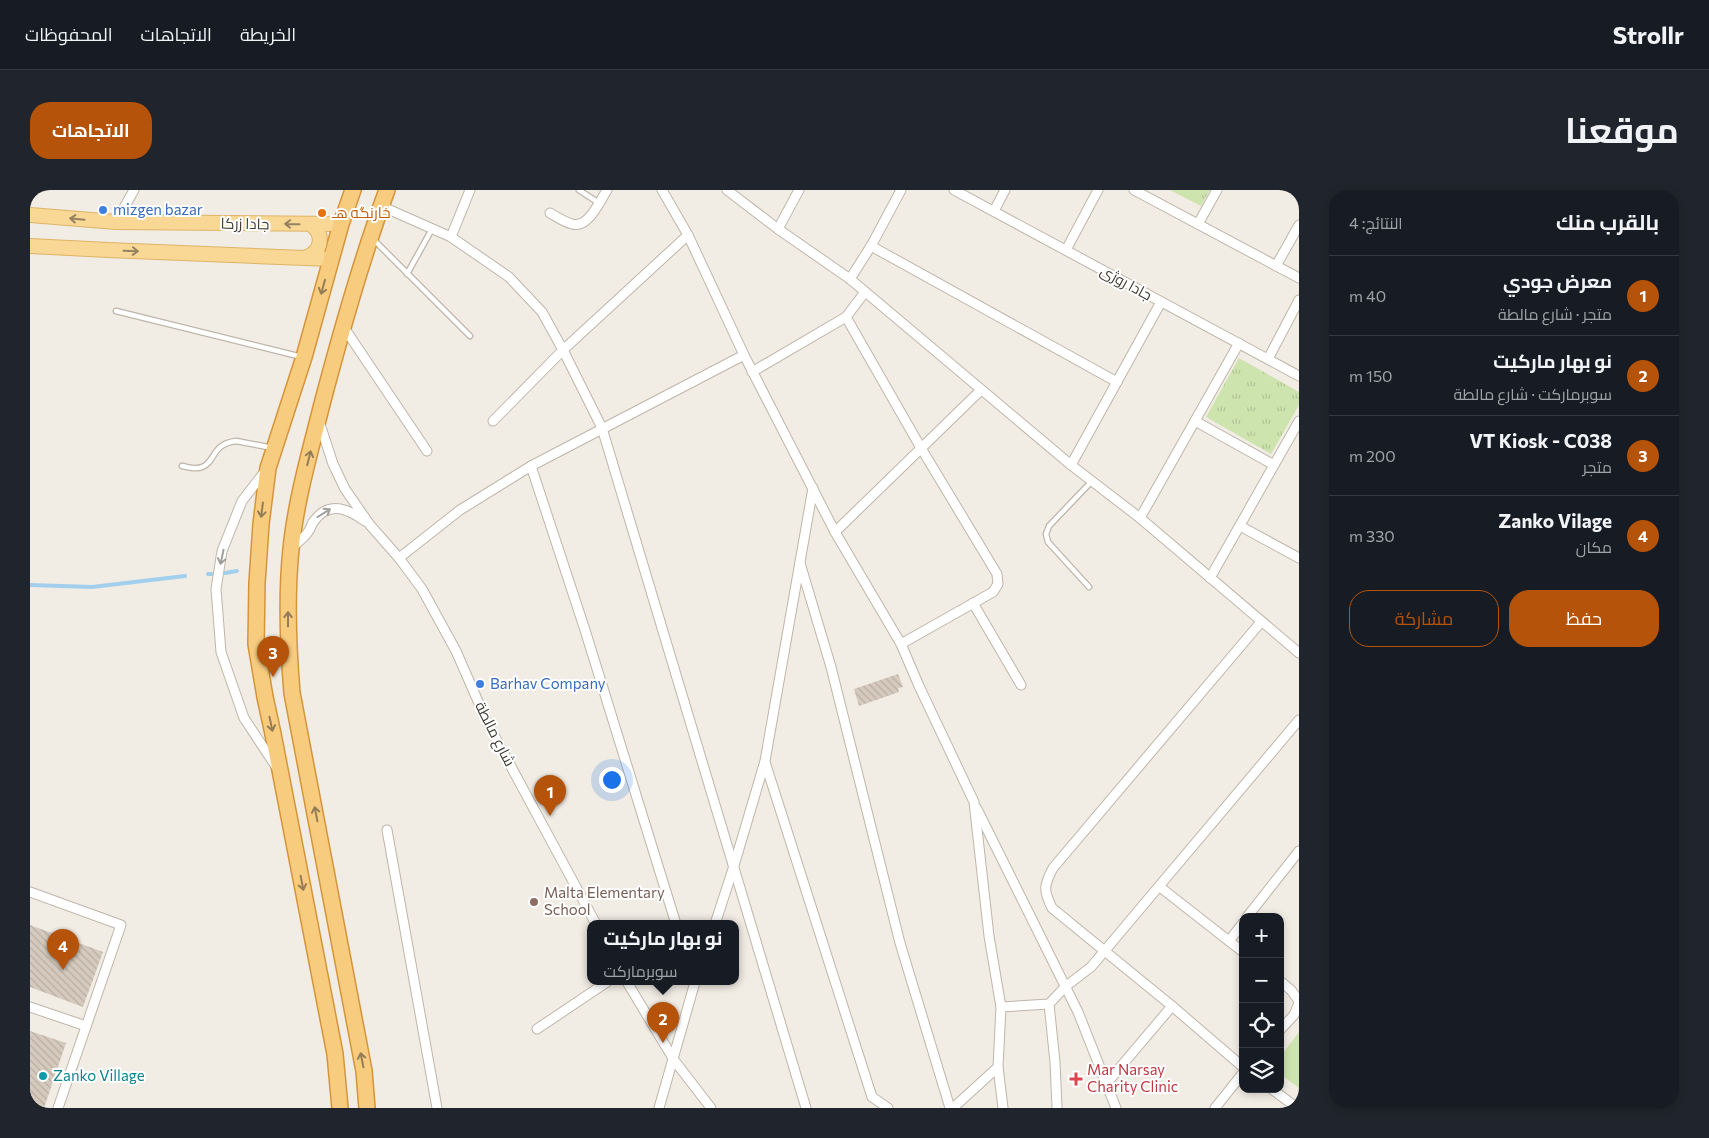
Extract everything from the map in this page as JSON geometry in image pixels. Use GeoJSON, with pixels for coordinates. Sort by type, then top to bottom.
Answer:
{"type":"FeatureCollection","features":[{"type":"Feature","properties":{"kind":"highway"},"geometry":{"type":"LineString","coordinates":[[340,1108],[335,1054],[281,774],[264,697],[256,644],[256,618],[261,524],[268,468],[304,357],[340,224],[353,190]]}},
{"type":"Feature","properties":{"kind":"highway"},"geometry":{"type":"LineString","coordinates":[[367,1108],[363,1061],[292,693],[288,588],[291,548],[303,485],[319,419],[343,326],[387,190]]}},
{"type":"Feature","properties":{"kind":"highway"},"geometry":{"type":"LineString","coordinates":[[264,697],[292,693]]}},
{"type":"Feature","properties":{"kind":"main road","name":"جادا زرکا"},"geometry":{"type":"LineString","coordinates":[[30,215],[116,222],[340,224]]}},
{"type":"Feature","properties":{"kind":"main road"},"geometry":{"type":"LineString","coordinates":[[307,257],[312,255],[320,245],[319,234],[312,225]]}},
{"type":"Feature","properties":{"kind":"main road","name":"جادا زرکا"},"geometry":{"type":"LineString","coordinates":[[30,246],[331,259]]}},
{"type":"Feature","properties":{"kind":"street"},"geometry":{"type":"LineString","coordinates":[[116,222],[134,190]]}},
{"type":"Feature","properties":{"kind":"street"},"geometry":{"type":"LineString","coordinates":[[451,237],[470,190]]}},
{"type":"Feature","properties":{"kind":"street"},"geometry":{"type":"LineString","coordinates":[[550,213],[573,225],[581,224],[588,218],[607,190]]}},
{"type":"Feature","properties":{"kind":"street"},"geometry":{"type":"LineString","coordinates":[[662,190],[688,235],[752,372],[835,532],[901,644],[918,686],[1078,1012],[1116,1108]]}},
{"type":"Feature","properties":{"kind":"street"},"geometry":{"type":"LineString","coordinates":[[727,190],[778,229],[850,279],[1071,465],[1140,518],[1299,653]]}},
{"type":"Feature","properties":{"kind":"street"},"geometry":{"type":"LineString","coordinates":[[778,229],[799,190]]}},
{"type":"Feature","properties":{"kind":"street"},"geometry":{"type":"LineString","coordinates":[[850,279],[901,190]]}},
{"type":"Feature","properties":{"kind":"street","name":"جادا روژی"},"geometry":{"type":"LineString","coordinates":[[954,190],[1299,376]]}},
{"type":"Feature","properties":{"kind":"street"},"geometry":{"type":"LineString","coordinates":[[994,211],[1004,190]]}},
{"type":"Feature","properties":{"kind":"street"},"geometry":{"type":"LineString","coordinates":[[1066,250],[1098,190]]}},
{"type":"Feature","properties":{"kind":"street"},"geometry":{"type":"LineString","coordinates":[[1134,190],[1299,278]]}},
{"type":"Feature","properties":{"kind":"street"},"geometry":{"type":"LineString","coordinates":[[1198,224],[1217,190]]}},
{"type":"Feature","properties":{"kind":"street"},"geometry":{"type":"LineString","coordinates":[[381,206],[451,237],[509,277],[542,312],[564,350],[602,428],[806,1108]]}},
{"type":"Feature","properties":{"kind":"street"},"geometry":{"type":"LineString","coordinates":[[1276,266],[1299,225]]}},
{"type":"Feature","properties":{"kind":"street"},"geometry":{"type":"LineString","coordinates":[[493,421],[564,350],[688,235]]}},
{"type":"Feature","properties":{"kind":"street"},"geometry":{"type":"LineString","coordinates":[[870,246],[1117,382]]}},
{"type":"Feature","properties":{"kind":"street"},"geometry":{"type":"LineString","coordinates":[[752,372],[846,317],[865,292]]}},
{"type":"Feature","properties":{"kind":"street"},"geometry":{"type":"LineString","coordinates":[[1268,359],[1299,300]]}},
{"type":"Feature","properties":{"kind":"street"},"geometry":{"type":"LineString","coordinates":[[1071,465],[1160,302]]}},
{"type":"Feature","properties":{"kind":"street"},"geometry":{"type":"LineString","coordinates":[[846,317],[921,448],[997,574],[998,584],[993,592],[901,644]]}},
{"type":"Feature","properties":{"kind":"street"},"geometry":{"type":"LineString","coordinates":[[343,326],[427,451]]}},
{"type":"Feature","properties":{"kind":"street"},"geometry":{"type":"LineString","coordinates":[[1140,518],[1239,343]]}},
{"type":"Feature","properties":{"kind":"street"},"geometry":{"type":"LineString","coordinates":[[399,558],[460,510],[531,466],[744,355]]}},
{"type":"Feature","properties":{"kind":"street"},"geometry":{"type":"LineString","coordinates":[[835,532],[981,390]]}},
{"type":"Feature","properties":{"kind":"street","name":"شارع مالطة"},"geometry":{"type":"LineString","coordinates":[[319,419],[333,464],[345,489],[370,525],[399,558],[422,589],[447,635],[488,724],[594,920]]}},
{"type":"Feature","properties":{"kind":"street"},"geometry":{"type":"LineString","coordinates":[[1195,421],[1274,465]]}},
{"type":"Feature","properties":{"kind":"street"},"geometry":{"type":"LineString","coordinates":[[1210,578],[1299,421]]}},
{"type":"Feature","properties":{"kind":"street"},"geometry":{"type":"LineString","coordinates":[[531,466],[585,630],[675,920]]}},
{"type":"Feature","properties":{"kind":"street"},"geometry":{"type":"LineString","coordinates":[[268,468],[242,501],[222,552],[216,589],[221,652],[244,718],[281,774]]}},
{"type":"Feature","properties":{"kind":"street"},"geometry":{"type":"LineString","coordinates":[[716,920],[734,870],[765,761],[813,488]]}},
{"type":"Feature","properties":{"kind":"street","name":"شارع مالطة"},"geometry":{"type":"LineString","coordinates":[[291,548],[308,532],[320,514],[333,508],[349,511],[370,525]]}},
{"type":"Feature","properties":{"kind":"street"},"geometry":{"type":"LineString","coordinates":[[1240,526],[1299,558]]}},
{"type":"Feature","properties":{"kind":"street"},"geometry":{"type":"LineString","coordinates":[[800,563],[830,667],[900,942],[952,1108],[998,1067]]}},
{"type":"Feature","properties":{"kind":"street"},"geometry":{"type":"LineString","coordinates":[[973,603],[1021,685]]}},
{"type":"Feature","properties":{"kind":"street"},"geometry":{"type":"LineString","coordinates":[[1239,1064],[1052,908],[1046,896],[1045,883],[1053,868],[1261,622]]}},
{"type":"Feature","properties":{"kind":"street"},"geometry":{"type":"LineString","coordinates":[[1001,1007],[1049,1004],[1066,987],[1091,967],[1299,720]]}},
{"type":"Feature","properties":{"kind":"street"},"geometry":{"type":"LineString","coordinates":[[765,761],[872,1097],[888,1108]]}},
{"type":"Feature","properties":{"kind":"street"},"geometry":{"type":"LineString","coordinates":[[974,802],[989,936],[1001,1007],[998,1067],[1003,1108]]}},
{"type":"Feature","properties":{"kind":"street"},"geometry":{"type":"LineString","coordinates":[[387,830],[437,1108]]}},
{"type":"Feature","properties":{"kind":"street"},"geometry":{"type":"LineString","coordinates":[[1250,913],[1299,851]]}},
{"type":"Feature","properties":{"kind":"street"},"geometry":{"type":"LineString","coordinates":[[1160,887],[1239,949]]}},
{"type":"Feature","properties":{"kind":"street"},"geometry":{"type":"LineString","coordinates":[[30,892],[121,925],[58,1108]]}},
{"type":"Feature","properties":{"kind":"street"},"geometry":{"type":"LineString","coordinates":[[1229,940],[1239,928]]}},
{"type":"Feature","properties":{"kind":"street"},"geometry":{"type":"LineString","coordinates":[[1284,984],[1291,990],[1299,1002],[1294,1015],[1284,1026]]}},
{"type":"Feature","properties":{"kind":"street"},"geometry":{"type":"LineString","coordinates":[[537,1029],[603,985]]}},
{"type":"Feature","properties":{"kind":"street"},"geometry":{"type":"LineString","coordinates":[[629,985],[674,1060],[711,1108]]}},
{"type":"Feature","properties":{"kind":"street"},"geometry":{"type":"LineString","coordinates":[[659,1108],[674,1060],[693,985]]}},
{"type":"Feature","properties":{"kind":"street"},"geometry":{"type":"LineString","coordinates":[[1049,1004],[1055,1062],[1057,1108]]}},
{"type":"Feature","properties":{"kind":"street"},"geometry":{"type":"LineString","coordinates":[[1106,1084],[1172,1006]]}},
{"type":"Feature","properties":{"kind":"street"},"geometry":{"type":"LineString","coordinates":[[30,1007],[86,1026]]}},
{"type":"Feature","properties":{"kind":"street"},"geometry":{"type":"LineString","coordinates":[[1215,1108],[1239,1078]]}},
{"type":"Feature","properties":{"kind":"street"},"geometry":{"type":"LineString","coordinates":[[1277,1093],[1297,1108]]}},
{"type":"Feature","properties":{"kind":"lane"},"geometry":{"type":"LineString","coordinates":[[579,190],[598,203]]}},
{"type":"Feature","properties":{"kind":"lane"},"geometry":{"type":"LineString","coordinates":[[408,274],[433,228]]}},
{"type":"Feature","properties":{"kind":"lane"},"geometry":{"type":"LineString","coordinates":[[371,237],[470,336]]}},
{"type":"Feature","properties":{"kind":"lane"},"geometry":{"type":"LineString","coordinates":[[116,311],[304,357]]}},
{"type":"Feature","properties":{"kind":"lane"},"geometry":{"type":"LineString","coordinates":[[182,466],[203,467],[221,446],[230,442],[236,441],[274,448]]}},
{"type":"Feature","properties":{"kind":"lane"},"geometry":{"type":"LineString","coordinates":[[1089,587],[1048,542],[1046,534],[1049,526],[1092,481]]}},
{"type":"Feature","properties":{"kind":"green space"},"geometry":{"type":"Polygon","coordinates":[[[1170,190],[1210,190],[1201,206],[1170,190]]]}},
{"type":"Feature","properties":{"kind":"green space"},"geometry":{"type":"Polygon","coordinates":[[[1239,358],[1299,392],[1299,405],[1271,454],[1206,417],[1239,358]]]}},
{"type":"Feature","properties":{"kind":"green space"},"geometry":{"type":"Polygon","coordinates":[[[1299,1032],[1299,1088],[1284,1077],[1284,1052],[1299,1032]]]}},
{"type":"Feature","properties":{"kind":"building"},"geometry":{"type":"Polygon","coordinates":[[[898,674],[903,687],[898,688],[899,692],[859,706],[854,689],[898,674]]]}},
{"type":"Feature","properties":{"kind":"building"},"geometry":{"type":"Polygon","coordinates":[[[30,925],[103,952],[83,1007],[30,987],[30,925]]]}},
{"type":"Feature","properties":{"kind":"building","name":"Zanko Village"},"geometry":{"type":"Polygon","coordinates":[[[30,1031],[66,1043],[44,1108],[30,1108],[30,1031]]]}},
{"type":"Feature","properties":{"kind":"waterway"},"geometry":{"type":"LineString","coordinates":[[225,573],[237,571]]}},
{"type":"Feature","properties":{"kind":"waterway"},"geometry":{"type":"LineString","coordinates":[[30,585],[92,587],[185,576]]}},
{"type":"Feature","properties":{"kind":"place","name":"mizgen bazar"},"geometry":{"type":"Point","coordinates":[103,210]}},
{"type":"Feature","properties":{"kind":"place","name":"خارنگه هـ"},"geometry":{"type":"Point","coordinates":[322,213]}},
{"type":"Feature","properties":{"kind":"place","name":"VT Kiosk - C038"},"geometry":{"type":"Point","coordinates":[273,677]}},
{"type":"Feature","properties":{"kind":"place","name":"Barhav Company"},"geometry":{"type":"Point","coordinates":[480,684]}},
{"type":"Feature","properties":{"kind":"place","name":"معرض جودي"},"geometry":{"type":"Point","coordinates":[550,816]}},
{"type":"Feature","properties":{"kind":"place","name":"Malta Elementary School"},"geometry":{"type":"Point","coordinates":[534,902]}},
{"type":"Feature","properties":{"kind":"place","name":"Zanko Vilage"},"geometry":{"type":"Point","coordinates":[63,970]}},
{"type":"Feature","properties":{"kind":"place","name":"نو بهار ماركيت"},"geometry":{"type":"Point","coordinates":[663,1043]}},
{"type":"Feature","properties":{"kind":"place","name":"Zanko Village"},"geometry":{"type":"Point","coordinates":[43,1076]}},
{"type":"Feature","properties":{"kind":"place","name":"Mar Narsay Charity Clinic"},"geometry":{"type":"Point","coordinates":[1076,1079]}}]}
